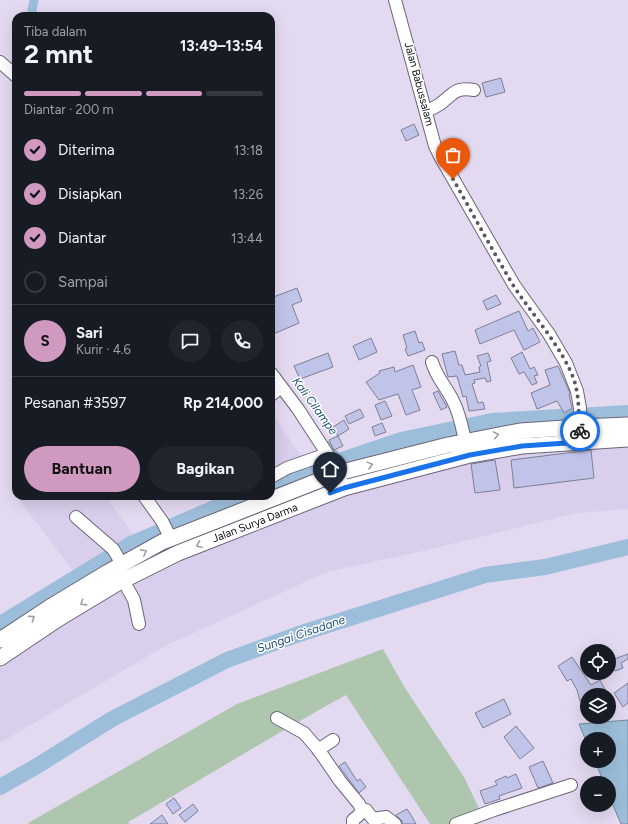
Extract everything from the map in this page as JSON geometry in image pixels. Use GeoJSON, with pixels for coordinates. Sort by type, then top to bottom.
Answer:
{"type":"FeatureCollection","features":[{"type":"Feature","properties":{"kind":"main road","name":"Jalan Surya Darma"},"geometry":{"type":"LineString","coordinates":[[276,483],[337,471],[465,439],[520,431],[579,425],[628,425]]}},
{"type":"Feature","properties":{"kind":"main road","name":"Jalan Surya Darma"},"geometry":{"type":"LineString","coordinates":[[0,658],[58,619],[123,580],[178,553],[344,488],[470,455],[522,446],[628,439]]}},
{"type":"Feature","properties":{"kind":"main road","name":"Jalan Surya Darma"},"geometry":{"type":"LineString","coordinates":[[0,640],[118,559],[170,537],[243,500]]}},
{"type":"Feature","properties":{"kind":"street","name":"Jalan Babussalam"},"geometry":{"type":"LineString","coordinates":[[395,0],[440,156],[514,285],[549,334],[566,363],[577,391],[580,408],[579,425],[582,442]]}},
{"type":"Feature","properties":{"kind":"street"},"geometry":{"type":"LineString","coordinates":[[0,62],[12,72]]}},
{"type":"Feature","properties":{"kind":"street"},"geometry":{"type":"LineString","coordinates":[[426,111],[441,104],[450,95],[458,91],[466,88],[474,90]]}},
{"type":"Feature","properties":{"kind":"street"},"geometry":{"type":"LineString","coordinates":[[432,362],[437,376],[454,402],[462,424],[465,439]]}},
{"type":"Feature","properties":{"kind":"street"},"geometry":{"type":"LineString","coordinates":[[275,379],[298,409],[328,454],[344,488]]}},
{"type":"Feature","properties":{"kind":"street"},"geometry":{"type":"LineString","coordinates":[[275,392],[281,387]]}},
{"type":"Feature","properties":{"kind":"street"},"geometry":{"type":"LineString","coordinates":[[276,483],[287,468],[328,454]]}},
{"type":"Feature","properties":{"kind":"street"},"geometry":{"type":"LineString","coordinates":[[147,500],[162,521],[170,537]]}},
{"type":"Feature","properties":{"kind":"street"},"geometry":{"type":"LineString","coordinates":[[76,517],[118,559]]}},
{"type":"Feature","properties":{"kind":"street"},"geometry":{"type":"LineString","coordinates":[[123,580],[134,600],[139,624]]}},
{"type":"Feature","properties":{"kind":"street"},"geometry":{"type":"LineString","coordinates":[[277,718],[304,733],[359,804],[362,810],[366,810],[373,819],[386,817],[395,824]]}},
{"type":"Feature","properties":{"kind":"street"},"geometry":{"type":"LineString","coordinates":[[318,750],[333,740]]}},
{"type":"Feature","properties":{"kind":"street"},"geometry":{"type":"LineString","coordinates":[[458,824],[571,784]]}},
{"type":"Feature","properties":{"kind":"street"},"geometry":{"type":"LineString","coordinates":[[353,824],[353,820],[359,816],[362,810]]}},
{"type":"Feature","properties":{"kind":"shaded area"},"geometry":{"type":"Polygon","coordinates":[[[628,409],[628,509],[576,513],[427,550],[327,572],[165,646],[0,743],[0,620],[74,572],[19,500],[109,500],[136,538],[222,500],[275,500],[275,417],[306,464],[451,421],[539,413],[628,409]]]}},
{"type":"Feature","properties":{"kind":"green space"},"geometry":{"type":"Polygon","coordinates":[[[383,649],[405,688],[464,777],[482,815],[454,824],[430,824],[346,695],[128,822],[130,824],[28,823],[237,704],[383,649]]]}},
{"type":"Feature","properties":{"kind":"water"},"geometry":{"type":"Polygon","coordinates":[[[628,720],[628,824],[621,824],[616,812],[616,776],[601,776],[598,768],[616,768],[616,732],[582,732],[579,724],[616,724],[616,721],[628,720]]]}},
{"type":"Feature","properties":{"kind":"building"},"geometry":{"type":"Polygon","coordinates":[[[501,78],[505,92],[486,97],[482,83],[501,78]]]}},
{"type":"Feature","properties":{"kind":"building"},"geometry":{"type":"Polygon","coordinates":[[[414,124],[419,135],[406,141],[401,130],[414,124]]]}},
{"type":"Feature","properties":{"kind":"building"},"geometry":{"type":"Polygon","coordinates":[[[297,288],[302,301],[292,305],[299,323],[275,333],[275,296],[297,288]]]}},
{"type":"Feature","properties":{"kind":"building"},"geometry":{"type":"Polygon","coordinates":[[[496,295],[501,304],[487,310],[483,301],[496,295]]]}},
{"type":"Feature","properties":{"kind":"building"},"geometry":{"type":"Polygon","coordinates":[[[519,311],[528,331],[533,328],[540,342],[524,350],[514,330],[480,344],[475,330],[519,311]]]}},
{"type":"Feature","properties":{"kind":"building"},"geometry":{"type":"Polygon","coordinates":[[[415,331],[419,343],[422,342],[425,350],[408,356],[405,349],[407,348],[403,335],[415,331]]]}},
{"type":"Feature","properties":{"kind":"building"},"geometry":{"type":"Polygon","coordinates":[[[371,338],[377,352],[359,360],[353,346],[371,338]]]}},
{"type":"Feature","properties":{"kind":"building"},"geometry":{"type":"Polygon","coordinates":[[[455,351],[459,365],[462,365],[465,375],[480,372],[479,367],[481,366],[477,356],[488,353],[491,361],[487,362],[491,381],[487,382],[485,378],[474,380],[475,383],[472,384],[478,403],[483,402],[485,409],[469,411],[466,396],[463,397],[457,376],[448,377],[442,354],[455,351]]]}},
{"type":"Feature","properties":{"kind":"building"},"geometry":{"type":"Polygon","coordinates":[[[522,352],[530,369],[534,367],[538,375],[534,376],[537,383],[532,385],[524,372],[519,374],[511,358],[522,352]]]}},
{"type":"Feature","properties":{"kind":"building"},"geometry":{"type":"Polygon","coordinates":[[[328,353],[333,367],[300,379],[294,366],[328,353]]]}},
{"type":"Feature","properties":{"kind":"building"},"geometry":{"type":"Polygon","coordinates":[[[413,365],[421,387],[412,390],[420,410],[406,415],[398,394],[379,400],[366,382],[380,373],[379,371],[394,367],[395,372],[413,365]]]}},
{"type":"Feature","properties":{"kind":"building"},"geometry":{"type":"Polygon","coordinates":[[[558,366],[570,393],[572,408],[564,413],[557,401],[537,409],[531,393],[550,385],[545,370],[558,366]]]}},
{"type":"Feature","properties":{"kind":"building"},"geometry":{"type":"Polygon","coordinates":[[[438,391],[447,407],[441,410],[433,393],[438,391]]]}},
{"type":"Feature","properties":{"kind":"building"},"geometry":{"type":"Polygon","coordinates":[[[385,401],[392,416],[381,420],[375,405],[385,401]]]}},
{"type":"Feature","properties":{"kind":"building"},"geometry":{"type":"Polygon","coordinates":[[[360,409],[364,417],[349,424],[345,416],[360,409]]]}},
{"type":"Feature","properties":{"kind":"building"},"geometry":{"type":"Polygon","coordinates":[[[344,420],[349,429],[338,436],[333,427],[344,420]]]}},
{"type":"Feature","properties":{"kind":"building"},"geometry":{"type":"Polygon","coordinates":[[[382,423],[386,432],[375,436],[372,427],[382,423]]]}},
{"type":"Feature","properties":{"kind":"building"},"geometry":{"type":"Polygon","coordinates":[[[338,436],[343,446],[334,450],[329,440],[338,436]]]}},
{"type":"Feature","properties":{"kind":"building"},"geometry":{"type":"Polygon","coordinates":[[[591,450],[594,478],[514,488],[511,460],[591,450]]]}},
{"type":"Feature","properties":{"kind":"building"},"geometry":{"type":"Polygon","coordinates":[[[495,460],[500,490],[475,493],[471,464],[495,460]]]}},
{"type":"Feature","properties":{"kind":"building"},"geometry":{"type":"Polygon","coordinates":[[[628,654],[628,659],[621,663],[623,668],[616,671],[616,658],[628,654]]]}},
{"type":"Feature","properties":{"kind":"building"},"geometry":{"type":"Polygon","coordinates":[[[572,657],[580,669],[580,680],[588,680],[591,685],[600,680],[604,688],[580,688],[580,701],[577,690],[571,679],[567,681],[558,666],[572,657]]]}},
{"type":"Feature","properties":{"kind":"building"},"geometry":{"type":"Polygon","coordinates":[[[628,683],[628,703],[623,707],[616,696],[616,692],[628,683]]]}},
{"type":"Feature","properties":{"kind":"building"},"geometry":{"type":"Polygon","coordinates":[[[504,699],[511,714],[483,728],[475,713],[504,699]]]}},
{"type":"Feature","properties":{"kind":"building"},"geometry":{"type":"Polygon","coordinates":[[[516,726],[534,748],[520,759],[504,737],[516,726]]]}},
{"type":"Feature","properties":{"kind":"building"},"geometry":{"type":"Polygon","coordinates":[[[543,761],[553,783],[538,788],[529,767],[543,761]]]}},
{"type":"Feature","properties":{"kind":"building"},"geometry":{"type":"Polygon","coordinates":[[[345,762],[357,781],[360,779],[366,787],[359,793],[339,766],[345,762]]]}},
{"type":"Feature","properties":{"kind":"building"},"geometry":{"type":"Polygon","coordinates":[[[516,774],[522,788],[499,796],[500,799],[485,804],[480,791],[497,785],[495,781],[506,776],[507,778],[516,774]]]}},
{"type":"Feature","properties":{"kind":"building"},"geometry":{"type":"Polygon","coordinates":[[[174,798],[181,808],[173,814],[166,804],[174,798]]]}},
{"type":"Feature","properties":{"kind":"building"},"geometry":{"type":"Polygon","coordinates":[[[193,804],[198,811],[185,822],[179,815],[193,804]]]}},
{"type":"Feature","properties":{"kind":"building"},"geometry":{"type":"Polygon","coordinates":[[[407,809],[416,824],[402,824],[402,821],[396,815],[407,809]]]}},
{"type":"Feature","properties":{"kind":"building"},"geometry":{"type":"Polygon","coordinates":[[[162,815],[168,824],[150,824],[162,815]]]}},
{"type":"Feature","properties":{"kind":"waterway","name":"Kali Cilampe"},"geometry":{"type":"LineString","coordinates":[[32,12],[34,0]]}},
{"type":"Feature","properties":{"kind":"waterway"},"geometry":{"type":"LineString","coordinates":[[275,483],[401,440],[492,421],[628,413]]}},
{"type":"Feature","properties":{"kind":"waterway","name":"Kali Cilampe"},"geometry":{"type":"LineString","coordinates":[[328,446],[339,461]]}},
{"type":"Feature","properties":{"kind":"waterway"},"geometry":{"type":"LineString","coordinates":[[0,624],[131,544],[233,500]]}},
{"type":"Feature","properties":{"kind":"waterway","name":"Sungai Cisadane"},"geometry":{"type":"LineString","coordinates":[[0,787],[37,766],[112,719],[227,660],[299,634],[485,575],[545,567],[628,547]]}},
{"type":"Feature","properties":{"kind":"way so far"},"geometry":{"type":"LineString","coordinates":[[453,179],[514,285],[549,334],[566,363],[577,391],[580,408],[580,431]]}},
{"type":"Feature","properties":{"kind":"route"},"geometry":{"type":"LineString","coordinates":[[330,493],[470,455],[522,446],[582,442],[580,431]]}}]}
